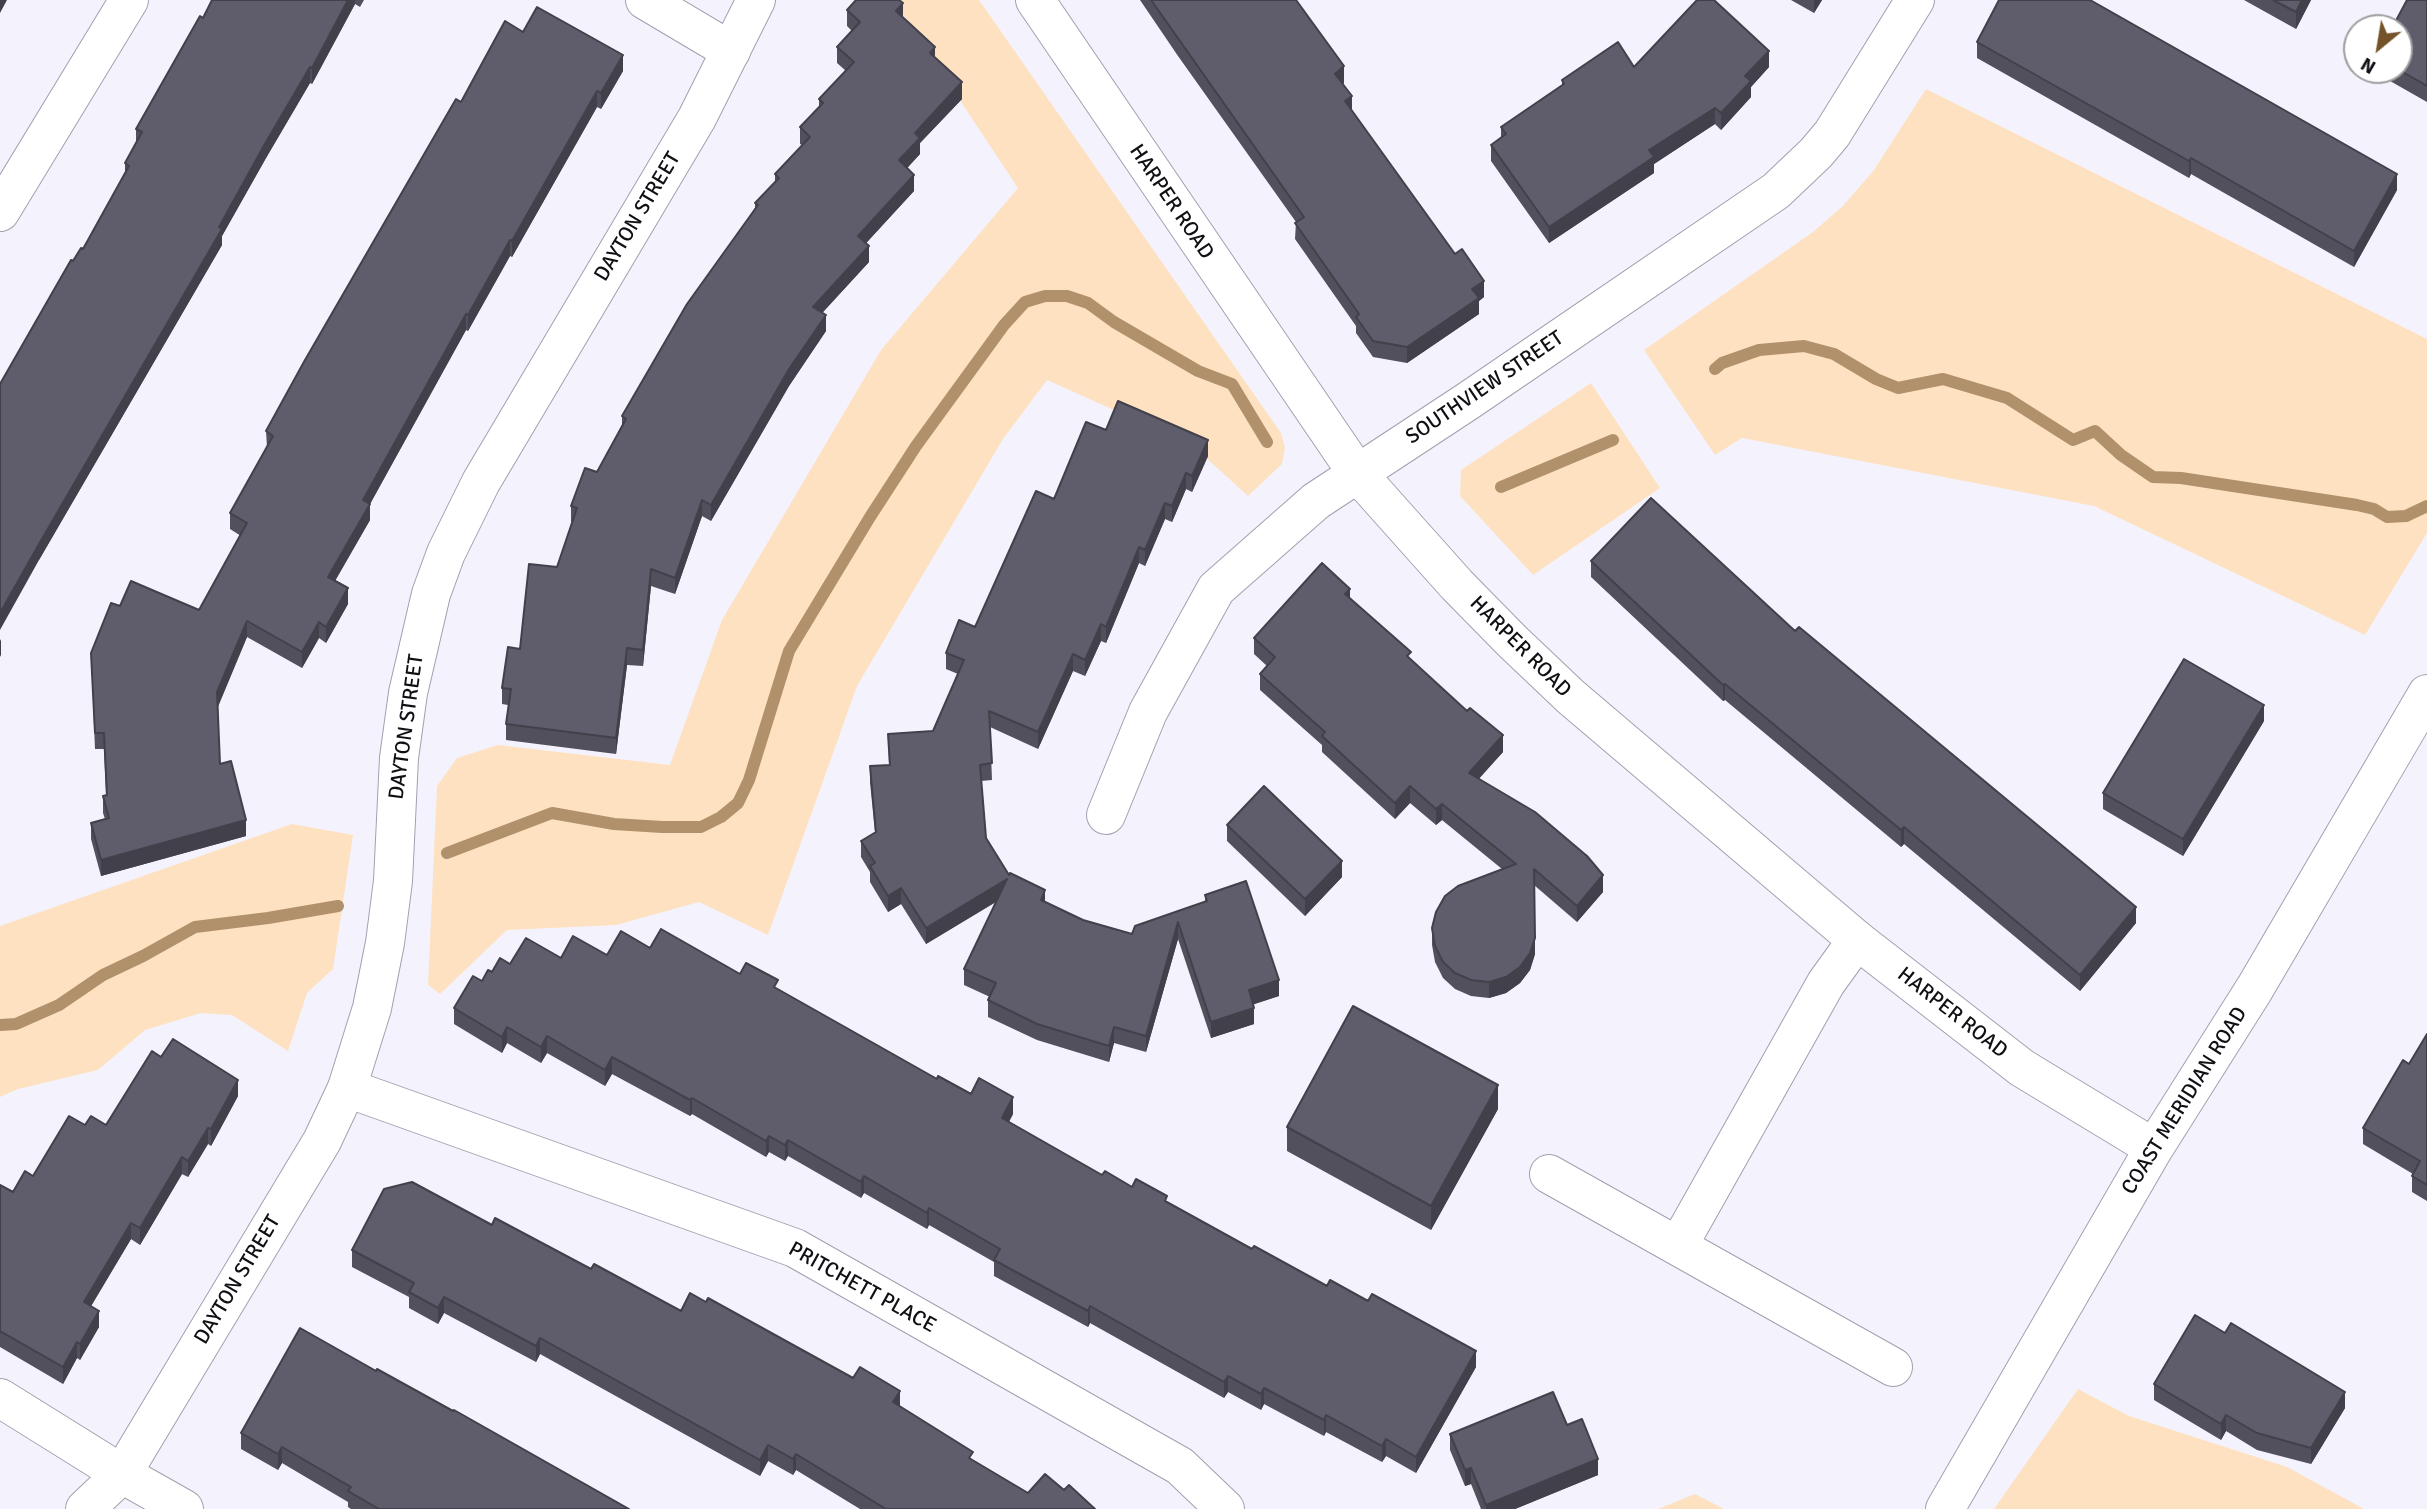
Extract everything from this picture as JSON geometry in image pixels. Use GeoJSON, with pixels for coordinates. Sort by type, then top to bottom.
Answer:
{"type":"FeatureCollection","features":[{"type":"Feature","properties":{"kind":"street"},"geometry":{"type":"LineString","coordinates":[[0,212],[129,0]]}},
{"type":"Feature","properties":{"kind":"street"},"geometry":{"type":"LineString","coordinates":[[645,0],[731,51]]}},
{"type":"Feature","properties":{"kind":"street","name":"DAYTON STREET"},"geometry":{"type":"LineString","coordinates":[[85,1509],[122,1474],[322,1141],[347,1088],[372,1008],[385,943],[393,881],[399,758],[408,694],[431,594],[446,553],[481,482],[697,118],[756,0]]}},
{"type":"Feature","properties":{"kind":"street","name":"HARPER ROAD"},"geometry":{"type":"LineString","coordinates":[[1035,0],[1357,472],[1457,585],[1571,697],[1857,940],[2022,1068],[2154,1148]]}},
{"type":"Feature","properties":{"kind":"street","name":"SOUTHVIEW STREET"},"geometry":{"type":"LineString","coordinates":[[1106,816],[1148,712],[1216,589],[1317,501],[1357,472],[1457,408],[1743,215],[1783,185],[1816,153],[1839,124],[1915,0]]}},
{"type":"Feature","properties":{"kind":"street","name":"COAST MERIDIAN ROAD"},"geometry":{"type":"LineString","coordinates":[[1945,1509],[2154,1148],[2255,988],[2427,694]]}},
{"type":"Feature","properties":{"kind":"street"},"geometry":{"type":"LineString","coordinates":[[1678,1246],[1826,983],[1857,940]]}},
{"type":"Feature","properties":{"kind":"street","name":"PRITCHETT PLACE"},"geometry":{"type":"LineString","coordinates":[[347,1088],[795,1248],[1180,1466],[1225,1509]]}},
{"type":"Feature","properties":{"kind":"street"},"geometry":{"type":"LineString","coordinates":[[1549,1174],[1893,1367]]}},
{"type":"Feature","properties":{"kind":"street"},"geometry":{"type":"LineString","coordinates":[[0,1398],[184,1509]]}},
{"type":"Feature","properties":{"kind":"shaded area"},"geometry":{"type":"Polygon","coordinates":[[[891,0],[979,0],[1281,433],[1285,448],[1282,464],[1248,496],[1192,445],[1047,380],[1003,439],[857,686],[768,935],[699,902],[616,925],[507,930],[440,994],[428,985],[437,786],[457,758],[498,745],[670,765],[722,620],[881,350],[1018,188],[891,0]]]}},
{"type":"Feature","properties":{"kind":"shaded area"},"geometry":{"type":"Polygon","coordinates":[[[1926,89],[2427,339],[2427,533],[2365,635],[2094,506],[1742,438],[1715,455],[1644,350],[1813,232],[1843,206],[1874,170],[1926,89]]]}},
{"type":"Feature","properties":{"kind":"shaded area"},"geometry":{"type":"Polygon","coordinates":[[[1591,383],[1660,488],[1533,575],[1460,496],[1461,470],[1591,383]]]}},
{"type":"Feature","properties":{"kind":"shaded area"},"geometry":{"type":"Polygon","coordinates":[[[292,824],[353,835],[333,969],[307,993],[288,1051],[232,1015],[201,1013],[145,1030],[98,1070],[18,1089],[0,1097],[0,926],[292,824]]]}},
{"type":"Feature","properties":{"kind":"shaded area"},"geometry":{"type":"Polygon","coordinates":[[[2078,1389],[2129,1416],[2287,1467],[2364,1509],[1994,1509],[2078,1389]]]}},
{"type":"Feature","properties":{"kind":"shaded area"},"geometry":{"type":"Polygon","coordinates":[[[1695,1494],[1724,1509],[1658,1509],[1695,1494]]]}},
{"type":"Feature","properties":{"kind":"building"},"geometry":{"type":"Polygon","coordinates":[[[212,0],[348,0],[312,68],[310,67],[266,142],[219,227],[222,229],[0,613],[0,384],[71,260],[83,249],[129,166],[125,163],[142,132],[136,129],[200,16],[203,18],[212,0]]]}},
{"type":"Feature","properties":{"kind":"building"},"geometry":{"type":"Polygon","coordinates":[[[856,0],[899,0],[903,3],[896,11],[935,47],[930,53],[962,82],[915,133],[920,138],[899,160],[914,175],[858,236],[869,246],[813,307],[826,315],[789,369],[711,505],[702,500],[675,578],[651,569],[643,650],[627,648],[616,738],[506,724],[511,689],[502,688],[508,647],[520,649],[529,564],[557,567],[577,508],[571,506],[585,468],[597,472],[626,419],[622,416],[687,304],[758,205],[755,203],[779,178],[775,174],[810,137],[800,127],[823,103],[819,99],[854,62],[837,47],[860,22],[847,10],[856,0]]]}},
{"type":"Feature","properties":{"kind":"building"},"geometry":{"type":"Polygon","coordinates":[[[1151,0],[1296,0],[1344,66],[1335,74],[1352,96],[1345,101],[1455,254],[1462,249],[1484,281],[1472,289],[1479,298],[1407,347],[1373,341],[1356,317],[1359,314],[1295,223],[1304,217],[1151,0]]]}},
{"type":"Feature","properties":{"kind":"building"},"geometry":{"type":"Polygon","coordinates":[[[1697,0],[1714,0],[1769,51],[1745,76],[1751,81],[1721,113],[1715,108],[1649,150],[1654,157],[1549,227],[1491,145],[1506,134],[1501,127],[1564,84],[1562,80],[1618,42],[1634,67],[1697,0]]]}},
{"type":"Feature","properties":{"kind":"building"},"geometry":{"type":"Polygon","coordinates":[[[1999,0],[2090,0],[2397,174],[2354,251],[2191,158],[2189,161],[1977,42],[1999,0]]]}},
{"type":"Feature","properties":{"kind":"building"},"geometry":{"type":"Polygon","coordinates":[[[2273,0],[2302,0],[2296,12],[2273,0]]]}},
{"type":"Feature","properties":{"kind":"building"},"geometry":{"type":"Polygon","coordinates":[[[2407,0],[2427,0],[2427,86],[2413,78],[2413,14],[2400,14],[2407,0]]]}},
{"type":"Feature","properties":{"kind":"building"},"geometry":{"type":"Polygon","coordinates":[[[537,7],[623,55],[601,93],[597,91],[512,241],[510,240],[468,315],[466,314],[363,500],[370,504],[328,577],[348,588],[326,627],[319,622],[302,652],[247,621],[217,692],[220,764],[231,761],[246,820],[101,860],[91,823],[109,818],[103,796],[107,795],[104,733],[95,733],[91,653],[111,603],[120,606],[131,581],[199,610],[247,523],[230,513],[273,436],[266,431],[305,360],[456,99],[461,102],[505,21],[523,32],[537,7]]]}},
{"type":"Feature","properties":{"kind":"building"},"geometry":{"type":"Polygon","coordinates":[[[1118,401],[1208,440],[1192,476],[1186,473],[1172,506],[1165,503],[1145,550],[1139,547],[1106,627],[1101,624],[1085,660],[1073,654],[1038,732],[989,711],[992,763],[980,765],[986,838],[1009,875],[1010,873],[1045,890],[1041,900],[1083,920],[1132,934],[1135,926],[1207,901],[1205,895],[1246,881],[1279,980],[1249,990],[1254,1008],[1211,1022],[1178,922],[1146,1036],[1114,1027],[1109,1046],[1037,1024],[988,1000],[996,983],[964,969],[1007,879],[926,928],[901,888],[888,896],[870,866],[875,863],[861,841],[876,832],[870,766],[890,765],[888,734],[933,731],[964,660],[946,653],[959,620],[975,627],[1036,491],[1054,499],[1086,422],[1106,430],[1118,401]]]}},
{"type":"Feature","properties":{"kind":"building"},"geometry":{"type":"Polygon","coordinates":[[[1651,498],[1795,631],[1799,627],[2136,907],[2080,975],[1904,827],[1901,830],[1723,685],[1591,561],[1651,498]]]}},
{"type":"Feature","properties":{"kind":"building"},"geometry":{"type":"Polygon","coordinates":[[[1322,563],[1350,589],[1345,594],[1411,652],[1407,656],[1467,711],[1470,708],[1503,735],[1469,773],[1535,812],[1587,856],[1603,875],[1577,906],[1534,869],[1535,938],[1530,953],[1520,967],[1506,977],[1489,982],[1471,980],[1455,973],[1443,962],[1435,946],[1432,928],[1436,912],[1445,896],[1458,886],[1516,864],[1442,804],[1436,809],[1410,786],[1395,803],[1322,736],[1325,732],[1260,674],[1275,657],[1254,638],[1322,563]]]}},
{"type":"Feature","properties":{"kind":"building"},"geometry":{"type":"Polygon","coordinates":[[[2184,659],[2264,705],[2183,839],[2103,793],[2184,659]]]}},
{"type":"Feature","properties":{"kind":"building"},"geometry":{"type":"Polygon","coordinates":[[[1264,786],[1342,861],[1305,899],[1227,825],[1264,786]]]}},
{"type":"Feature","properties":{"kind":"building"},"geometry":{"type":"Polygon","coordinates":[[[661,929],[740,974],[746,963],[778,980],[774,987],[937,1079],[938,1076],[971,1094],[979,1078],[1013,1097],[1002,1118],[1102,1175],[1105,1171],[1132,1187],[1136,1179],[1167,1196],[1165,1201],[1252,1249],[1254,1246],[1327,1286],[1330,1280],[1368,1301],[1372,1294],[1476,1351],[1416,1457],[1386,1439],[1382,1446],[1326,1415],[1324,1420],[1264,1388],[1261,1394],[1228,1376],[1224,1382],[1090,1306],[1088,1311],[994,1260],[1000,1249],[929,1208],[927,1213],[864,1176],[861,1182],[788,1140],[785,1145],[769,1136],[766,1141],[692,1098],[690,1100],[612,1057],[605,1070],[547,1036],[541,1047],[507,1027],[502,1037],[454,1008],[473,976],[482,981],[488,970],[492,972],[500,958],[510,964],[526,938],[561,958],[573,936],[607,955],[621,931],[650,948],[661,929]]]}},
{"type":"Feature","properties":{"kind":"building"},"geometry":{"type":"Polygon","coordinates":[[[1353,1006],[1498,1085],[1431,1206],[1287,1127],[1353,1006]]]}},
{"type":"Feature","properties":{"kind":"building"},"geometry":{"type":"Polygon","coordinates":[[[2427,1034],[2427,1185],[2412,1176],[2420,1161],[2363,1128],[2403,1060],[2409,1064],[2427,1034]]]}},
{"type":"Feature","properties":{"kind":"building"},"geometry":{"type":"Polygon","coordinates":[[[173,1039],[238,1080],[211,1129],[208,1128],[188,1161],[182,1157],[140,1228],[131,1223],[84,1302],[99,1311],[63,1367],[0,1331],[0,1185],[13,1192],[25,1171],[33,1176],[69,1116],[85,1125],[91,1116],[106,1125],[152,1051],[161,1057],[173,1039]]]}},
{"type":"Feature","properties":{"kind":"building"},"geometry":{"type":"Polygon","coordinates":[[[412,1182],[492,1225],[495,1218],[591,1269],[594,1264],[681,1311],[690,1293],[706,1302],[708,1298],[853,1378],[860,1367],[900,1391],[893,1402],[973,1452],[969,1458],[1028,1493],[1045,1474],[1064,1490],[1069,1485],[1095,1509],[886,1509],[796,1454],[793,1459],[768,1445],[760,1460],[540,1338],[536,1346],[444,1297],[438,1308],[409,1292],[414,1283],[352,1250],[384,1189],[412,1182]]]}},
{"type":"Feature","properties":{"kind":"building"},"geometry":{"type":"Polygon","coordinates":[[[2195,1315],[2225,1333],[2231,1323],[2345,1392],[2311,1448],[2257,1433],[2226,1415],[2221,1424],[2154,1384],[2195,1315]]]}},
{"type":"Feature","properties":{"kind":"building"},"geometry":{"type":"Polygon","coordinates":[[[300,1328],[376,1371],[377,1369],[454,1410],[629,1509],[379,1509],[348,1491],[351,1487],[282,1447],[278,1454],[241,1433],[300,1328]]]}},
{"type":"Feature","properties":{"kind":"building"},"geometry":{"type":"Polygon","coordinates":[[[1553,1392],[1567,1425],[1582,1419],[1598,1459],[1486,1505],[1471,1468],[1465,1470],[1450,1434],[1553,1392]]]}},
{"type":"Feature","properties":{"kind":"waterway"},"geometry":{"type":"LineString","coordinates":[[447,853],[552,813],[614,824],[701,827],[721,817],[738,803],[749,780],[789,651],[916,446],[1004,325],[1025,302],[1045,296],[1067,296],[1088,303],[1114,322],[1198,371],[1232,384],[1267,442]]}},
{"type":"Feature","properties":{"kind":"waterway"},"geometry":{"type":"LineString","coordinates":[[1715,369],[1722,363],[1759,350],[1804,346],[1834,354],[1876,379],[1898,388],[1943,379],[2007,398],[2073,440],[2095,431],[2121,455],[2153,477],[2181,478],[2357,505],[2374,509],[2387,517],[2406,516],[2427,506]]}},
{"type":"Feature","properties":{"kind":"waterway"},"geometry":{"type":"LineString","coordinates":[[1501,487],[1613,440]]}},
{"type":"Feature","properties":{"kind":"waterway"},"geometry":{"type":"LineString","coordinates":[[0,1025],[16,1024],[59,1005],[103,975],[195,927],[338,906]]}}]}
